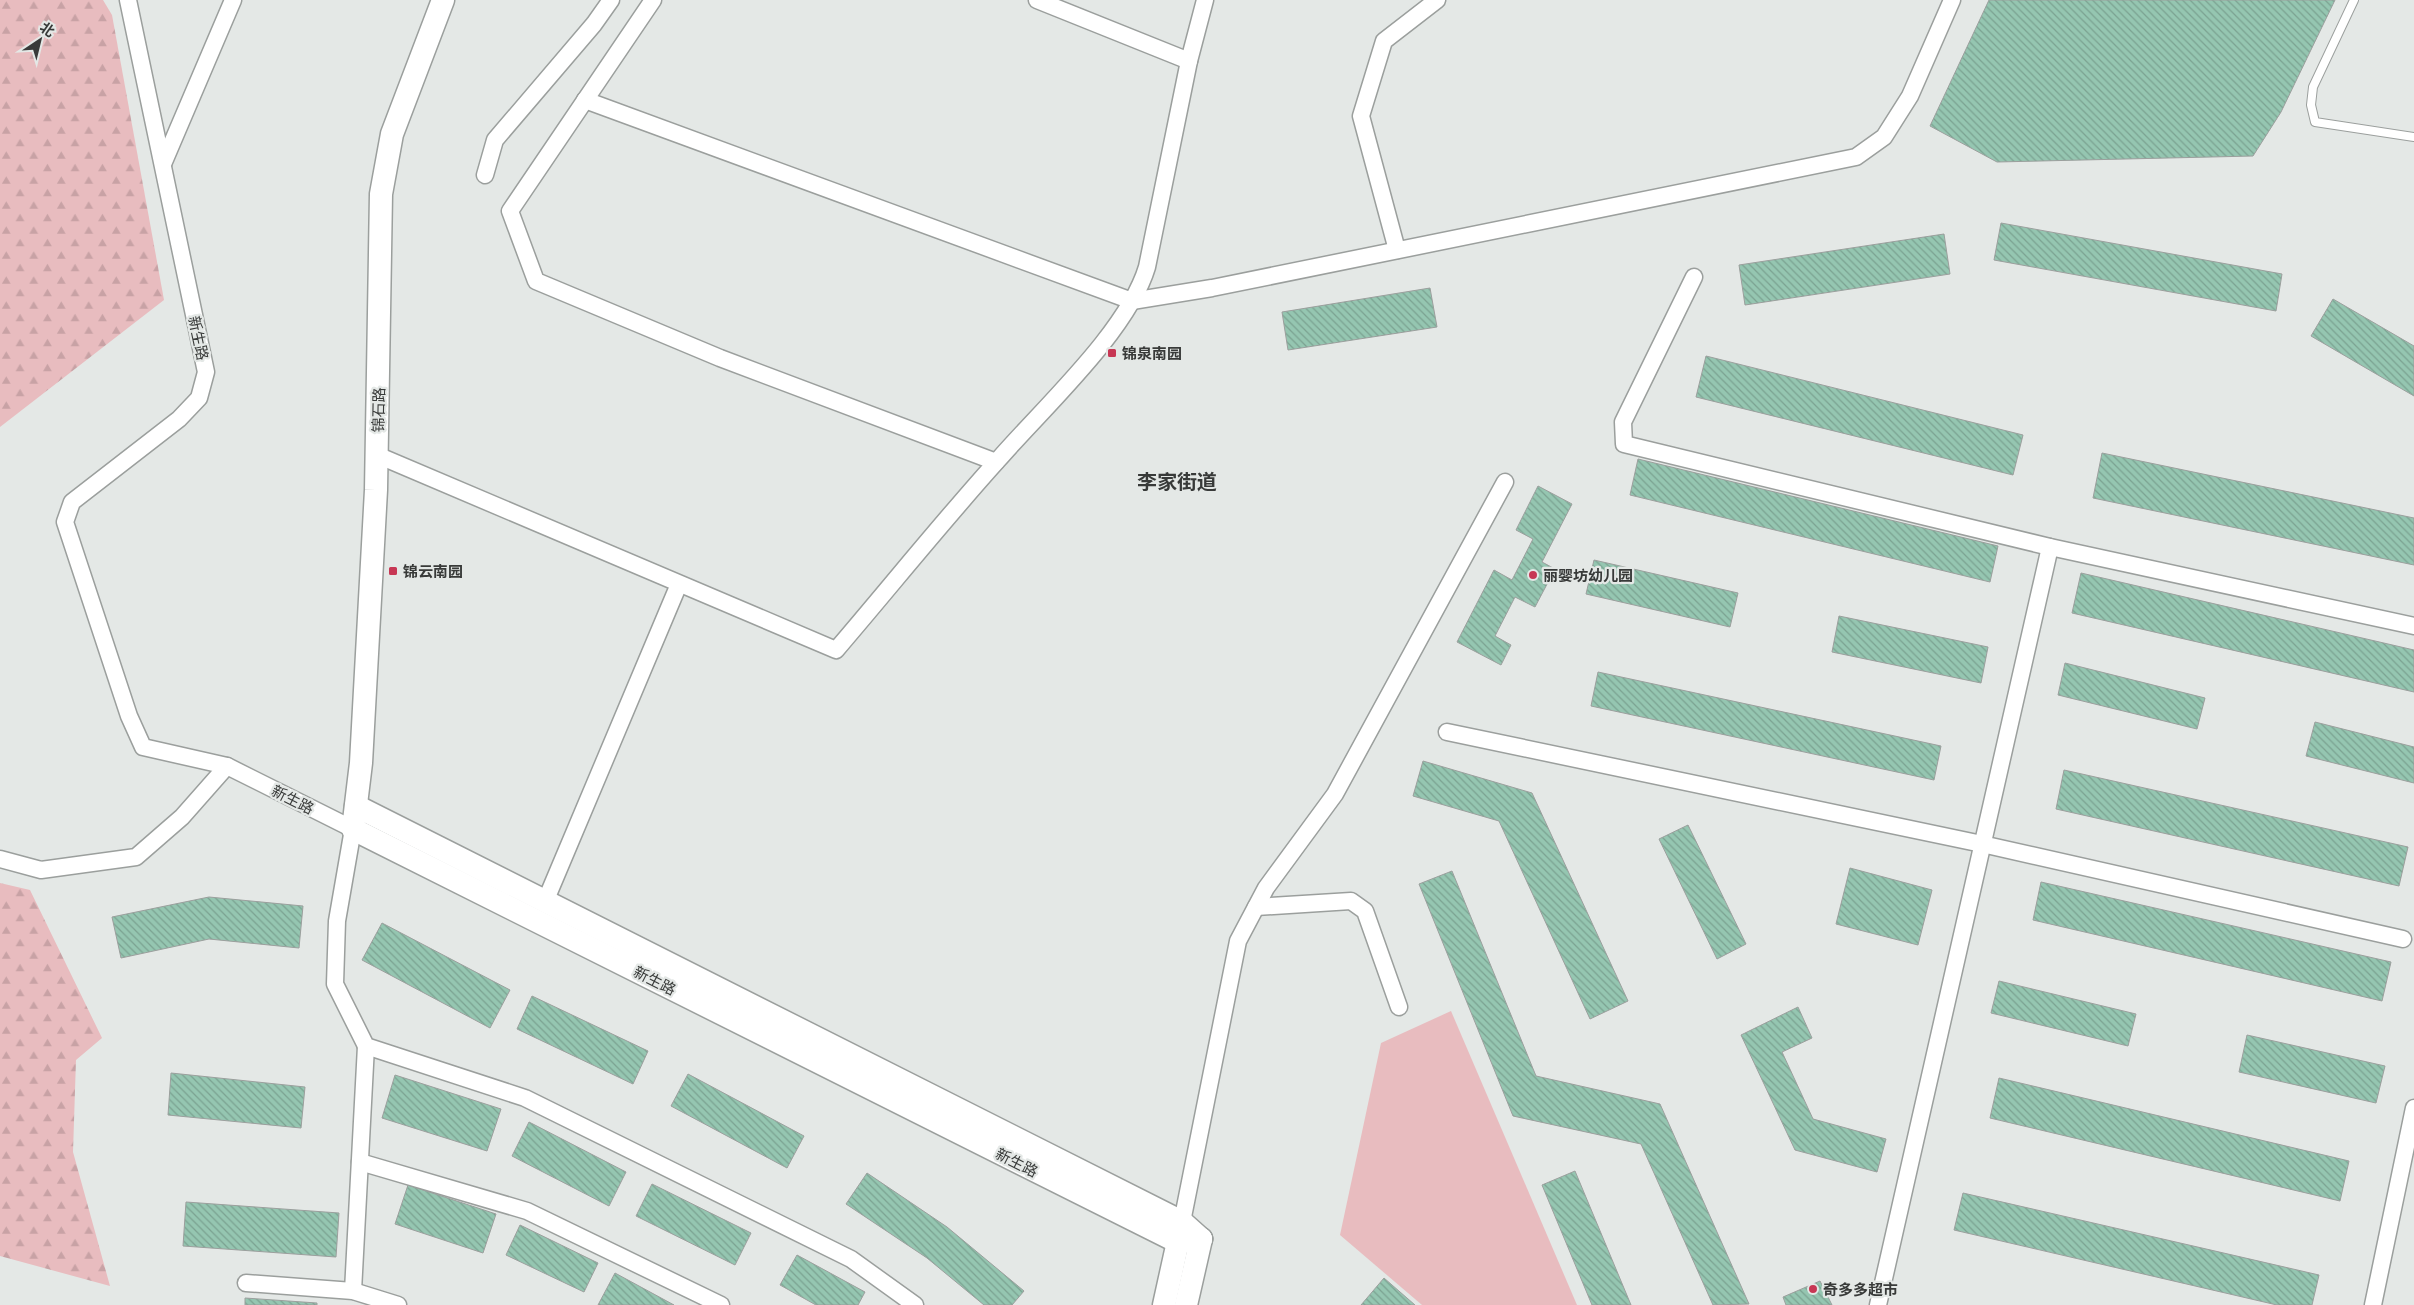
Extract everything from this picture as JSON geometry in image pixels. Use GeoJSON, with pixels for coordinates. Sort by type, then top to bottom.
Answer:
{"type":"FeatureCollection","features":[{"type":"Feature","properties":{"kind":"street","name":"新生路"},"geometry":{"type":"LineString","coordinates":[[128,0],[206,372],[199,398],[179,419],[72,502],[65,522],[129,716],[143,747],[227,766],[1180,1232]]}},
{"type":"Feature","properties":{"kind":"street"},"geometry":{"type":"LineString","coordinates":[[163,164],[233,0]]}},
{"type":"Feature","properties":{"kind":"street","name":"锦石路"},"geometry":{"type":"LineString","coordinates":[[353,829],[361,763],[377,455],[381,194],[392,134],[443,0]]}},
{"type":"Feature","properties":{"kind":"street"},"geometry":{"type":"LineString","coordinates":[[485,175],[495,140],[594,24],[611,0]]}},
{"type":"Feature","properties":{"kind":"street"},"geometry":{"type":"LineString","coordinates":[[653,0],[510,211],[536,281],[720,358],[996,462]]}},
{"type":"Feature","properties":{"kind":"street"},"geometry":{"type":"LineString","coordinates":[[1037,0],[1190,62]]}},
{"type":"Feature","properties":{"kind":"street"},"geometry":{"type":"LineString","coordinates":[[377,455],[836,650],[996,462],[1099,348],[1141,286],[1147,267],[1205,0]]}},
{"type":"Feature","properties":{"kind":"street"},"geometry":{"type":"LineString","coordinates":[[1397,250],[1361,116],[1384,41],[1437,0]]}},
{"type":"Feature","properties":{"kind":"street"},"geometry":{"type":"LineString","coordinates":[[585,100],[1132,301],[1212,288],[1856,157],[1884,137],[1910,96],[1952,0]]}},
{"type":"Feature","properties":{"kind":"street"},"geometry":{"type":"LineString","coordinates":[[1694,277],[1623,422],[1624,444],[2050,547],[2414,626]]}},
{"type":"Feature","properties":{"kind":"street"},"geometry":{"type":"LineString","coordinates":[[1164,1305],[1238,941],[1266,888],[1335,794],[1505,482]]}},
{"type":"Feature","properties":{"kind":"street"},"geometry":{"type":"LineString","coordinates":[[1878,1305],[2050,547]]}},
{"type":"Feature","properties":{"kind":"street"},"geometry":{"type":"LineString","coordinates":[[545,902],[679,584]]}},
{"type":"Feature","properties":{"kind":"street"},"geometry":{"type":"LineString","coordinates":[[1447,732],[1982,844],[2403,939]]}},
{"type":"Feature","properties":{"kind":"street"},"geometry":{"type":"LineString","coordinates":[[0,860],[41,870],[136,857],[182,817],[227,766]]}},
{"type":"Feature","properties":{"kind":"street","name":"新生路"},"geometry":{"type":"LineString","coordinates":[[356,806],[545,902],[1180,1232]]}},
{"type":"Feature","properties":{"kind":"street"},"geometry":{"type":"LineString","coordinates":[[353,829],[337,920],[335,984],[366,1046],[353,1291]]}},
{"type":"Feature","properties":{"kind":"street"},"geometry":{"type":"LineString","coordinates":[[1256,907],[1351,901],[1365,911],[1399,1007]]}},
{"type":"Feature","properties":{"kind":"street"},"geometry":{"type":"LineString","coordinates":[[366,1046],[525,1098],[851,1259],[914,1305]]}},
{"type":"Feature","properties":{"kind":"street"},"geometry":{"type":"LineString","coordinates":[[2373,1305],[2414,1108]]}},
{"type":"Feature","properties":{"kind":"street"},"geometry":{"type":"LineString","coordinates":[[360,1162],[527,1210],[721,1305]]}},
{"type":"Feature","properties":{"kind":"street"},"geometry":{"type":"LineString","coordinates":[[1180,1232],[1201,1239],[1186,1305]]}},
{"type":"Feature","properties":{"kind":"street"},"geometry":{"type":"LineString","coordinates":[[246,1283],[353,1291],[398,1305]]}},
{"type":"Feature","properties":{"kind":"lane"},"geometry":{"type":"LineString","coordinates":[[2354,0],[2313,87],[2311,105],[2315,122],[2414,137]]}},
{"type":"Feature","properties":{"kind":"green space"},"geometry":{"type":"Polygon","coordinates":[[[0,0],[103,0],[112,15],[164,300],[0,427],[0,0]]]}},
{"type":"Feature","properties":{"kind":"green space"},"geometry":{"type":"Polygon","coordinates":[[[0,883],[30,890],[102,1038],[76,1060],[73,1152],[110,1286],[0,1256],[0,883]]]}},
{"type":"Feature","properties":{"kind":"green space"},"geometry":{"type":"Polygon","coordinates":[[[1451,1011],[1577,1305],[1422,1305],[1340,1235],[1381,1043],[1451,1011]]]}},
{"type":"Feature","properties":{"kind":"building"},"geometry":{"type":"Polygon","coordinates":[[[1989,0],[2335,0],[2281,112],[2253,156],[1997,162],[1930,126],[1989,0]]]}},
{"type":"Feature","properties":{"kind":"building"},"geometry":{"type":"Polygon","coordinates":[[[2001,223],[2282,274],[2276,311],[1994,260],[2001,223]]]}},
{"type":"Feature","properties":{"kind":"building"},"geometry":{"type":"Polygon","coordinates":[[[1944,234],[1950,274],[1745,305],[1739,265],[1944,234]]]}},
{"type":"Feature","properties":{"kind":"building"},"geometry":{"type":"Polygon","coordinates":[[[1430,288],[1437,327],[1288,350],[1282,312],[1430,288]]]}},
{"type":"Feature","properties":{"kind":"building"},"geometry":{"type":"Polygon","coordinates":[[[2333,299],[2414,346],[2414,396],[2311,336],[2333,299]]]}},
{"type":"Feature","properties":{"kind":"building"},"geometry":{"type":"Polygon","coordinates":[[[1706,356],[2023,435],[2013,475],[1696,397],[1706,356]]]}},
{"type":"Feature","properties":{"kind":"building"},"geometry":{"type":"Polygon","coordinates":[[[2102,453],[2414,518],[2414,565],[2093,498],[2102,453]]]}},
{"type":"Feature","properties":{"kind":"building"},"geometry":{"type":"Polygon","coordinates":[[[1638,459],[1998,546],[1990,582],[1630,495],[1638,459]]]}},
{"type":"Feature","properties":{"kind":"building","name":"丽婴坊幼儿园"},"geometry":{"type":"Polygon","coordinates":[[[1538,486],[1572,504],[1542,562],[1555,569],[1535,607],[1515,597],[1495,636],[1511,645],[1501,665],[1457,642],[1494,570],[1512,580],[1533,539],[1516,530],[1538,486]]]}},
{"type":"Feature","properties":{"kind":"building"},"geometry":{"type":"Polygon","coordinates":[[[1594,560],[1738,593],[1730,627],[1586,594],[1594,560]]]}},
{"type":"Feature","properties":{"kind":"building"},"geometry":{"type":"Polygon","coordinates":[[[2081,573],[2414,650],[2414,692],[2072,613],[2081,573]]]}},
{"type":"Feature","properties":{"kind":"building"},"geometry":{"type":"Polygon","coordinates":[[[1839,616],[1988,647],[1981,683],[1832,652],[1839,616]]]}},
{"type":"Feature","properties":{"kind":"building"},"geometry":{"type":"Polygon","coordinates":[[[2065,663],[2205,698],[2197,729],[2058,695],[2065,663]]]}},
{"type":"Feature","properties":{"kind":"building"},"geometry":{"type":"Polygon","coordinates":[[[1598,672],[1941,746],[1934,780],[1591,706],[1598,672]]]}},
{"type":"Feature","properties":{"kind":"building"},"geometry":{"type":"Polygon","coordinates":[[[2315,722],[2414,747],[2414,783],[2306,756],[2315,722]]]}},
{"type":"Feature","properties":{"kind":"building"},"geometry":{"type":"Polygon","coordinates":[[[1423,761],[1532,793],[1628,1001],[1590,1019],[1499,821],[1413,796],[1423,761]]]}},
{"type":"Feature","properties":{"kind":"building"},"geometry":{"type":"Polygon","coordinates":[[[2064,770],[2408,847],[2399,886],[2056,809],[2064,770]]]}},
{"type":"Feature","properties":{"kind":"building"},"geometry":{"type":"Polygon","coordinates":[[[1688,825],[1746,944],[1717,959],[1659,839],[1688,825]]]}},
{"type":"Feature","properties":{"kind":"building"},"geometry":{"type":"Polygon","coordinates":[[[1850,868],[1932,890],[1918,945],[1836,924],[1850,868]]]}},
{"type":"Feature","properties":{"kind":"building"},"geometry":{"type":"Polygon","coordinates":[[[1452,871],[1536,1076],[1660,1104],[1749,1304],[1713,1305],[1641,1144],[1513,1116],[1419,884],[1452,871]]]}},
{"type":"Feature","properties":{"kind":"building"},"geometry":{"type":"Polygon","coordinates":[[[2041,882],[2391,962],[2382,1001],[2033,920],[2041,882]]]}},
{"type":"Feature","properties":{"kind":"building"},"geometry":{"type":"Polygon","coordinates":[[[209,897],[303,906],[299,948],[209,939],[121,958],[112,917],[209,897]]]}},
{"type":"Feature","properties":{"kind":"building"},"geometry":{"type":"Polygon","coordinates":[[[382,923],[510,990],[490,1028],[362,960],[382,923]]]}},
{"type":"Feature","properties":{"kind":"building"},"geometry":{"type":"Polygon","coordinates":[[[1999,981],[2136,1014],[2128,1046],[1991,1013],[1999,981]]]}},
{"type":"Feature","properties":{"kind":"building"},"geometry":{"type":"Polygon","coordinates":[[[532,996],[648,1051],[633,1084],[517,1029],[532,996]]]}},
{"type":"Feature","properties":{"kind":"building"},"geometry":{"type":"Polygon","coordinates":[[[1798,1007],[1812,1038],[1782,1052],[1813,1119],[1886,1139],[1877,1172],[1795,1150],[1741,1035],[1798,1007]]]}},
{"type":"Feature","properties":{"kind":"building"},"geometry":{"type":"Polygon","coordinates":[[[2247,1035],[2385,1066],[2376,1103],[2239,1072],[2247,1035]]]}},
{"type":"Feature","properties":{"kind":"building"},"geometry":{"type":"Polygon","coordinates":[[[171,1073],[305,1087],[301,1128],[168,1115],[171,1073]]]}},
{"type":"Feature","properties":{"kind":"building"},"geometry":{"type":"Polygon","coordinates":[[[688,1074],[804,1136],[787,1168],[671,1106],[688,1074]]]}},
{"type":"Feature","properties":{"kind":"building"},"geometry":{"type":"Polygon","coordinates":[[[395,1075],[501,1109],[487,1151],[382,1118],[395,1075]]]}},
{"type":"Feature","properties":{"kind":"building"},"geometry":{"type":"Polygon","coordinates":[[[1999,1078],[2349,1161],[2340,1201],[1990,1118],[1999,1078]]]}},
{"type":"Feature","properties":{"kind":"building"},"geometry":{"type":"Polygon","coordinates":[[[529,1122],[626,1172],[609,1206],[512,1156],[529,1122]]]}},
{"type":"Feature","properties":{"kind":"building"},"geometry":{"type":"Polygon","coordinates":[[[1575,1171],[1631,1305],[1592,1305],[1542,1185],[1575,1171]]]}},
{"type":"Feature","properties":{"kind":"building"},"geometry":{"type":"Polygon","coordinates":[[[867,1173],[947,1227],[1024,1291],[1012,1305],[984,1305],[927,1258],[846,1204],[867,1173]]]}},
{"type":"Feature","properties":{"kind":"building"},"geometry":{"type":"Polygon","coordinates":[[[652,1184],[751,1233],[735,1265],[636,1216],[652,1184]]]}},
{"type":"Feature","properties":{"kind":"building"},"geometry":{"type":"Polygon","coordinates":[[[408,1185],[496,1214],[483,1253],[395,1224],[408,1185]]]}},
{"type":"Feature","properties":{"kind":"building"},"geometry":{"type":"Polygon","coordinates":[[[1963,1193],[2319,1275],[2312,1305],[2277,1305],[1954,1230],[1963,1193]]]}},
{"type":"Feature","properties":{"kind":"building"},"geometry":{"type":"Polygon","coordinates":[[[186,1202],[339,1213],[336,1257],[183,1246],[186,1202]]]}},
{"type":"Feature","properties":{"kind":"building"},"geometry":{"type":"Polygon","coordinates":[[[520,1225],[598,1263],[584,1292],[506,1255],[520,1225]]]}},
{"type":"Feature","properties":{"kind":"building"},"geometry":{"type":"Polygon","coordinates":[[[797,1255],[865,1292],[858,1305],[816,1305],[780,1285],[797,1255]]]}},
{"type":"Feature","properties":{"kind":"building"},"geometry":{"type":"Polygon","coordinates":[[[615,1273],[674,1305],[598,1305],[615,1273]]]}},
{"type":"Feature","properties":{"kind":"building"},"geometry":{"type":"Polygon","coordinates":[[[1384,1278],[1415,1305],[1361,1305],[1384,1278]]]}},
{"type":"Feature","properties":{"kind":"building","name":"奇多多超市"},"geometry":{"type":"Polygon","coordinates":[[[1820,1281],[1832,1305],[1786,1305],[1783,1297],[1820,1281]]]}},
{"type":"Feature","properties":{"kind":"building"},"geometry":{"type":"Polygon","coordinates":[[[245,1298],[317,1303],[317,1305],[245,1305],[245,1298]]]}},
{"type":"Feature","properties":{"kind":"place","name":"锦泉南园"},"geometry":{"type":"Point","coordinates":[1112,353]}},
{"type":"Feature","properties":{"kind":"place","name":"锦云南园"},"geometry":{"type":"Point","coordinates":[393,571]}},
{"type":"Feature","properties":{"kind":"place","name":"丽婴坊幼儿园"},"geometry":{"type":"Point","coordinates":[1533,575]}},
{"type":"Feature","properties":{"kind":"place","name":"奇多多超市"},"geometry":{"type":"Point","coordinates":[1813,1289]}},
{"type":"Feature","properties":{"kind":"district","name":"李家街道"},"geometry":{"type":"Point","coordinates":[1177,481]}}]}
